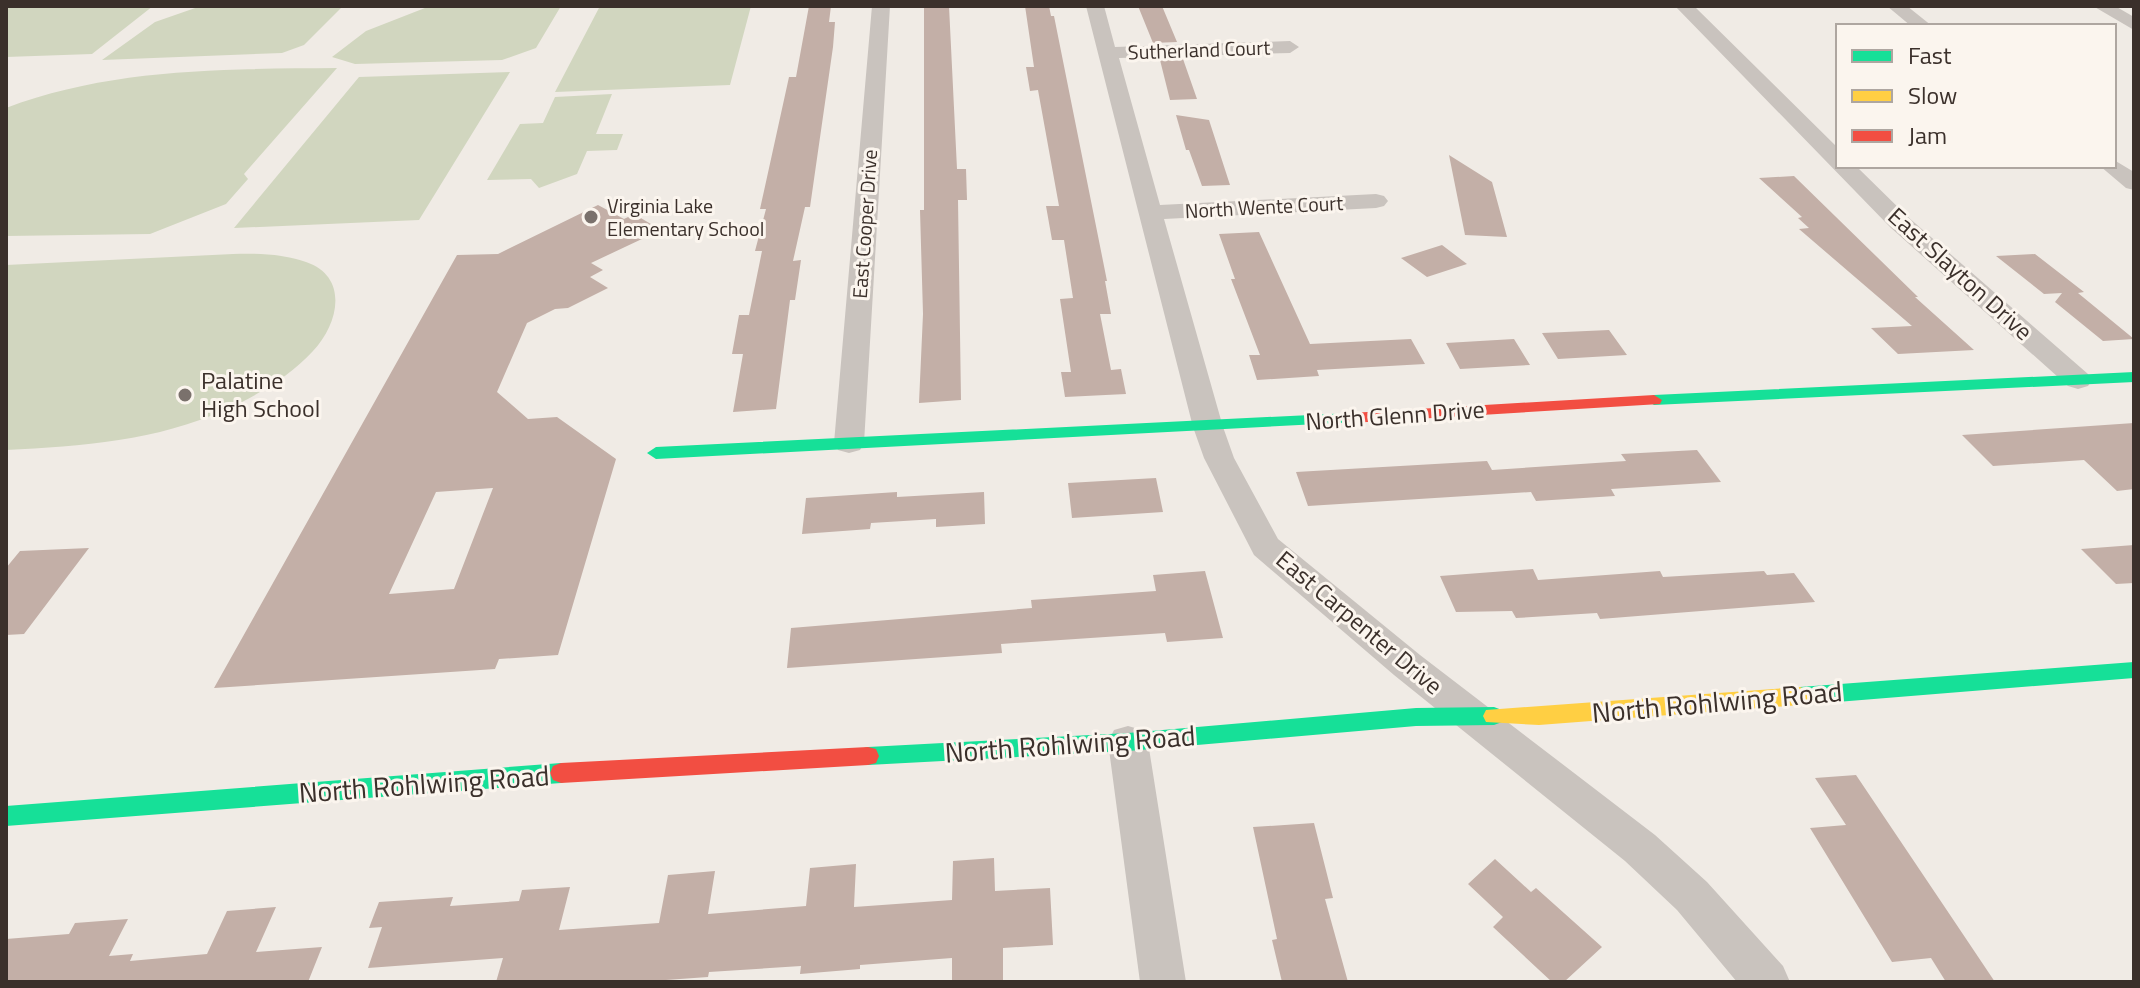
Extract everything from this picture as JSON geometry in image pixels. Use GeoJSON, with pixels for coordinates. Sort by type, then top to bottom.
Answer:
{"type":"FeatureCollection","features":[{"type":"Feature","properties":{"kind":"street","name":"East Cooper Drive"},"geometry":{"type":"LineString","coordinates":[[849,443],[881,6]]}},
{"type":"Feature","properties":{"kind":"street","name":"East Carpenter Drive"},"geometry":{"type":"LineString","coordinates":[[1095,6],[1208,427],[1219,458],[1266,547],[1471,716],[1640,848],[1692,896],[1767,982]]}},
{"type":"Feature","properties":{"kind":"street"},"geometry":{"type":"LineString","coordinates":[[1684,6],[1836,159]]}},
{"type":"Feature","properties":{"kind":"street"},"geometry":{"type":"LineString","coordinates":[[1896,6],[1920,24]]}},
{"type":"Feature","properties":{"kind":"street"},"geometry":{"type":"LineString","coordinates":[[2102,6],[2134,25]]}},
{"type":"Feature","properties":{"kind":"street","name":"Sutherland Court"},"geometry":{"type":"LineString","coordinates":[[1108,53],[1290,47]]}},
{"type":"Feature","properties":{"kind":"street","name":"East Slayton Drive"},"geometry":{"type":"LineString","coordinates":[[1845,168],[1899,222],[2078,380]]}},
{"type":"Feature","properties":{"kind":"street"},"geometry":{"type":"LineString","coordinates":[[2114,168],[2134,183]]}},
{"type":"Feature","properties":{"kind":"street","name":"North Wente Court"},"geometry":{"type":"LineString","coordinates":[[1152,213],[1376,201]]}},
{"type":"Feature","properties":{"kind":"street","name":"North Glenn Drive"},"geometry":{"type":"LineString","coordinates":[[656,453],[1208,427],[1831,389],[2134,377]]}},
{"type":"Feature","properties":{"kind":"street","name":"North Rohlwing Road"},"geometry":{"type":"LineString","coordinates":[[6,816],[579,772],[1128,742],[1416,717],[1539,716],[2134,670]]}},
{"type":"Feature","properties":{"kind":"street"},"geometry":{"type":"LineString","coordinates":[[1128,742],[1163,982]]}},
{"type":"Feature","properties":{"kind":"green space"},"geometry":{"type":"Polygon","coordinates":[[[6,6],[153,6],[92,54],[6,57],[6,6]]]}},
{"type":"Feature","properties":{"kind":"green space"},"geometry":{"type":"Polygon","coordinates":[[[343,6],[304,45],[282,53],[102,60],[155,22],[198,7],[343,6]]]}},
{"type":"Feature","properties":{"kind":"green space"},"geometry":{"type":"Polygon","coordinates":[[[430,6],[561,6],[536,48],[502,60],[355,64],[332,57],[366,31],[430,6]]]}},
{"type":"Feature","properties":{"kind":"green space"},"geometry":{"type":"Polygon","coordinates":[[[600,6],[751,6],[730,85],[555,92],[600,6]]]}},
{"type":"Feature","properties":{"kind":"green space"},"geometry":{"type":"Polygon","coordinates":[[[337,68],[244,174],[248,179],[226,204],[150,234],[6,236],[6,108],[86,85],[169,73],[337,68]]]}},
{"type":"Feature","properties":{"kind":"green space"},"geometry":{"type":"Polygon","coordinates":[[[510,72],[419,220],[234,228],[359,77],[510,72]]]}},
{"type":"Feature","properties":{"kind":"green space"},"geometry":{"type":"Polygon","coordinates":[[[612,94],[596,134],[623,134],[617,150],[587,151],[577,174],[539,188],[531,179],[487,180],[520,124],[543,123],[555,97],[612,94]]]}},
{"type":"Feature","properties":{"kind":"green space"},"geometry":{"type":"Polygon","coordinates":[[[251,254],[306,262],[320,269],[334,290],[335,302],[329,328],[313,351],[294,369],[239,404],[174,428],[91,444],[6,450],[6,265],[251,254]]]}},
{"type":"Feature","properties":{"kind":"building"},"geometry":{"type":"Polygon","coordinates":[[[809,6],[831,6],[829,22],[835,22],[833,47],[810,207],[805,207],[793,261],[801,260],[795,300],[790,300],[776,409],[733,412],[743,354],[732,354],[739,315],[749,315],[762,251],[755,251],[766,209],[760,209],[789,77],[796,77],[809,6]]]}},
{"type":"Feature","properties":{"kind":"building"},"geometry":{"type":"Polygon","coordinates":[[[924,6],[949,6],[957,169],[966,169],[967,200],[958,200],[961,400],[919,403],[923,314],[920,210],[924,210],[924,6]]]}},
{"type":"Feature","properties":{"kind":"building"},"geometry":{"type":"Polygon","coordinates":[[[1025,6],[1049,6],[1051,16],[1054,16],[1107,281],[1111,314],[1100,314],[1111,370],[1121,369],[1126,394],[1065,397],[1061,372],[1071,372],[1060,299],[1073,298],[1064,240],[1052,240],[1046,206],[1059,206],[1038,90],[1030,91],[1026,67],[1034,67],[1025,6]]]}},
{"type":"Feature","properties":{"kind":"building"},"geometry":{"type":"Polygon","coordinates":[[[1138,6],[1162,6],[1177,42],[1153,43],[1138,6]]]}},
{"type":"Feature","properties":{"kind":"building"},"geometry":{"type":"Polygon","coordinates":[[[1183,59],[1197,99],[1170,100],[1160,60],[1183,59]]]}},
{"type":"Feature","properties":{"kind":"building"},"geometry":{"type":"Polygon","coordinates":[[[1176,115],[1209,120],[1230,185],[1202,186],[1189,150],[1186,150],[1176,115]]]}},
{"type":"Feature","properties":{"kind":"building"},"geometry":{"type":"Polygon","coordinates":[[[1449,155],[1492,182],[1507,237],[1465,235],[1449,155]]]}},
{"type":"Feature","properties":{"kind":"building"},"geometry":{"type":"Polygon","coordinates":[[[1794,176],[1918,297],[1915,297],[1974,350],[1898,354],[1871,328],[1912,326],[1799,229],[1809,228],[1798,218],[1802,217],[1759,178],[1794,176]]]}},
{"type":"Feature","properties":{"kind":"building","name":"Virginia Lake Elementary School"},"geometry":{"type":"Polygon","coordinates":[[[598,205],[624,219],[634,214],[661,230],[591,263],[603,270],[590,277],[608,288],[568,308],[555,309],[527,323],[497,392],[528,419],[557,417],[616,459],[558,655],[499,659],[495,669],[214,688],[457,255],[498,254],[598,205]],[[493,488],[436,492],[389,594],[454,589],[493,488]]]}},
{"type":"Feature","properties":{"kind":"building"},"geometry":{"type":"Polygon","coordinates":[[[1259,232],[1310,344],[1411,339],[1425,364],[1317,370],[1319,376],[1257,380],[1249,355],[1260,355],[1231,279],[1235,279],[1219,234],[1259,232]]]}},
{"type":"Feature","properties":{"kind":"building"},"geometry":{"type":"Polygon","coordinates":[[[1442,245],[1467,264],[1427,277],[1401,258],[1442,245]]]}},
{"type":"Feature","properties":{"kind":"building"},"geometry":{"type":"Polygon","coordinates":[[[2035,254],[2084,292],[2078,293],[2134,339],[2103,341],[2055,302],[2062,293],[2044,294],[1996,256],[2035,254]]]}},
{"type":"Feature","properties":{"kind":"building"},"geometry":{"type":"Polygon","coordinates":[[[1609,330],[1627,355],[1558,359],[1542,333],[1609,330]]]}},
{"type":"Feature","properties":{"kind":"building"},"geometry":{"type":"Polygon","coordinates":[[[1514,339],[1530,365],[1460,369],[1446,343],[1514,339]]]}},
{"type":"Feature","properties":{"kind":"building"},"geometry":{"type":"Polygon","coordinates":[[[2134,423],[2134,489],[2117,491],[2084,460],[1993,466],[1962,435],[2134,423]]]}},
{"type":"Feature","properties":{"kind":"building"},"geometry":{"type":"Polygon","coordinates":[[[1697,450],[1721,482],[1611,489],[1615,496],[1536,501],[1531,492],[1308,506],[1296,472],[1487,461],[1492,470],[1626,461],[1621,454],[1697,450]]]}},
{"type":"Feature","properties":{"kind":"building"},"geometry":{"type":"Polygon","coordinates":[[[1156,478],[1163,512],[1072,518],[1068,483],[1156,478]]]}},
{"type":"Feature","properties":{"kind":"building"},"geometry":{"type":"Polygon","coordinates":[[[897,492],[897,497],[984,492],[985,524],[936,527],[936,519],[871,523],[870,529],[802,534],[806,498],[897,492]]]}},
{"type":"Feature","properties":{"kind":"building"},"geometry":{"type":"Polygon","coordinates":[[[2134,545],[2134,583],[2116,584],[2081,549],[2134,545]]]}},
{"type":"Feature","properties":{"kind":"building"},"geometry":{"type":"Polygon","coordinates":[[[89,548],[24,634],[6,635],[6,568],[20,551],[89,548]]]}},
{"type":"Feature","properties":{"kind":"building"},"geometry":{"type":"Polygon","coordinates":[[[1533,569],[1538,580],[1660,571],[1663,577],[1764,571],[1767,575],[1794,573],[1815,602],[1600,619],[1597,613],[1516,618],[1512,611],[1456,612],[1440,576],[1533,569]]]}},
{"type":"Feature","properties":{"kind":"building"},"geometry":{"type":"Polygon","coordinates":[[[1205,571],[1223,638],[1167,642],[1165,633],[1001,644],[1002,653],[787,668],[791,628],[1032,608],[1031,600],[1156,591],[1153,575],[1205,571]]]}},
{"type":"Feature","properties":{"kind":"building"},"geometry":{"type":"Polygon","coordinates":[[[1856,775],[1995,982],[1946,982],[1931,958],[1892,962],[1810,828],[1846,825],[1815,778],[1856,775]]]}},
{"type":"Feature","properties":{"kind":"building"},"geometry":{"type":"Polygon","coordinates":[[[1314,823],[1333,898],[1325,899],[1348,982],[1282,982],[1272,940],[1277,939],[1253,827],[1314,823]]]}},
{"type":"Feature","properties":{"kind":"building"},"geometry":{"type":"Polygon","coordinates":[[[994,858],[995,891],[1050,888],[1053,945],[1003,948],[1003,982],[952,982],[952,958],[860,965],[860,969],[800,974],[801,966],[709,972],[708,977],[638,982],[496,982],[503,958],[368,968],[382,927],[369,928],[379,902],[453,897],[450,906],[519,901],[522,890],[570,887],[559,930],[659,923],[668,875],[715,871],[708,914],[806,906],[810,868],[856,864],[854,907],[952,900],[953,861],[994,858]]]}},
{"type":"Feature","properties":{"kind":"building"},"geometry":{"type":"Polygon","coordinates":[[[1495,859],[1531,892],[1536,888],[1602,947],[1564,982],[1552,982],[1493,927],[1503,917],[1468,884],[1495,859]]]}},
{"type":"Feature","properties":{"kind":"building"},"geometry":{"type":"Polygon","coordinates":[[[276,907],[256,952],[322,947],[308,982],[6,982],[6,939],[69,934],[75,923],[128,919],[109,956],[133,954],[130,961],[207,954],[227,911],[276,907]]]}},
{"type":"Feature","properties":{"kind":"traffic: fast"},"geometry":{"type":"LineString","coordinates":[[1654,400],[2134,377]]}},
{"type":"Feature","properties":{"kind":"traffic: fast"},"geometry":{"type":"LineString","coordinates":[[656,453],[1351,418]]}},
{"type":"Feature","properties":{"kind":"traffic: fast"},"geometry":{"type":"LineString","coordinates":[[1800,696],[2134,670]]}},
{"type":"Feature","properties":{"kind":"traffic: fast"},"geometry":{"type":"LineString","coordinates":[[868,756],[1128,742],[1416,717],[1494,716]]}},
{"type":"Feature","properties":{"kind":"traffic: fast"},"geometry":{"type":"LineString","coordinates":[[6,816],[561,773]]}},
{"type":"Feature","properties":{"kind":"traffic: slow"},"geometry":{"type":"LineString","coordinates":[[1494,716],[1539,716],[1800,696]]}},
{"type":"Feature","properties":{"kind":"traffic: jam"},"geometry":{"type":"LineString","coordinates":[[1351,418],[1654,400]]}},
{"type":"Feature","properties":{"kind":"traffic: jam"},"geometry":{"type":"LineString","coordinates":[[561,773],[868,756]]}},
{"type":"Feature","properties":{"kind":"place","name":"Virginia Lake Elementary School"},"geometry":{"type":"Point","coordinates":[591,217]}},
{"type":"Feature","properties":{"kind":"place","name":"Palatine High School"},"geometry":{"type":"Point","coordinates":[185,395]}}]}
